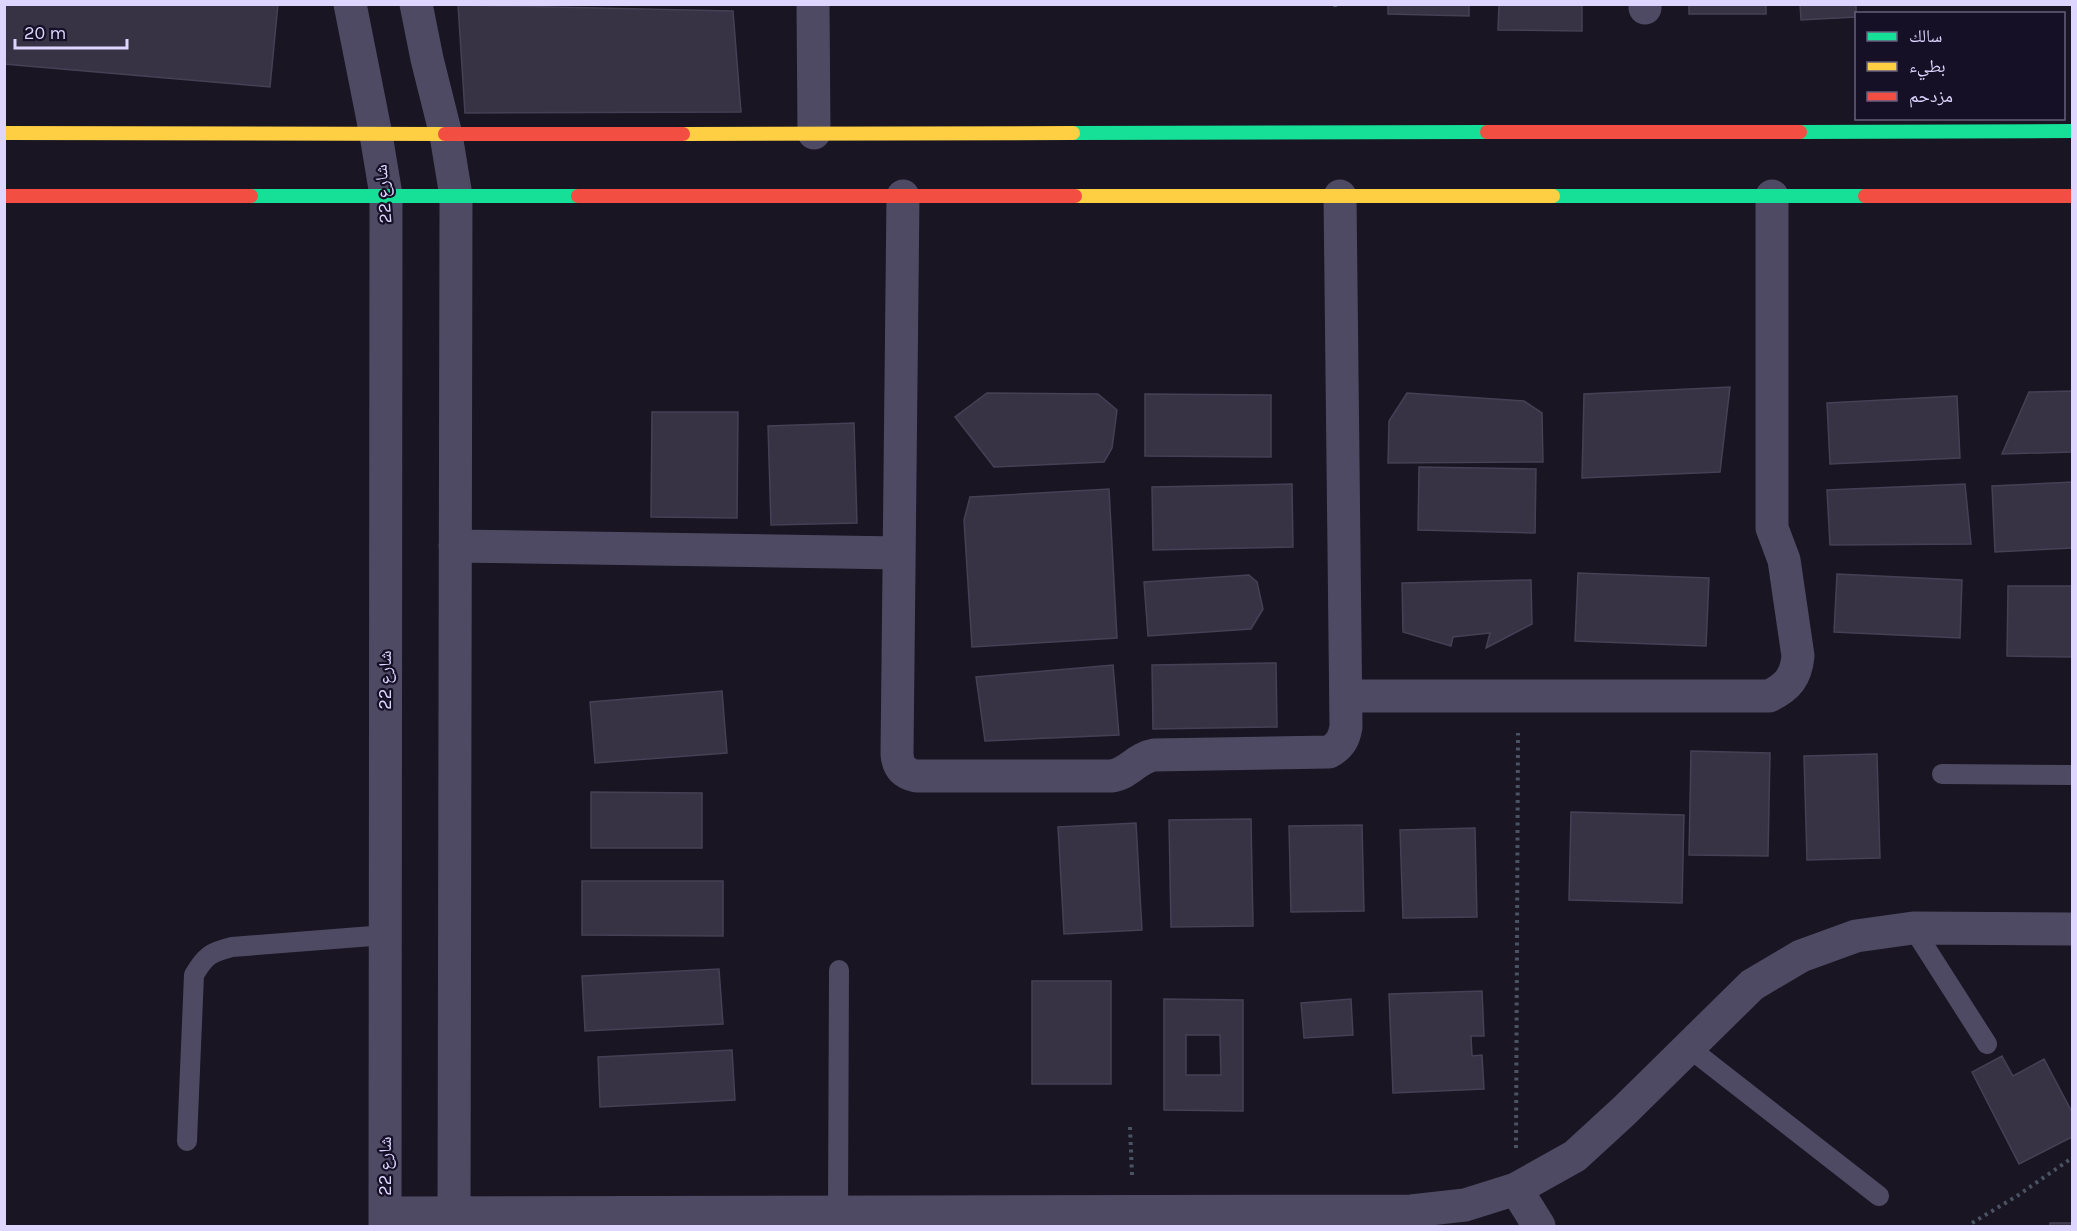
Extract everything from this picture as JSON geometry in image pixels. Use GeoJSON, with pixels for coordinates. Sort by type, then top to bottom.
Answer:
{"type":"FeatureCollection","features":[{"type":"Feature","properties":{"kind":"street","name":"شارع 22"},"geometry":{"type":"LineString","coordinates":[[350,4],[386,195],[385,1220]]}},
{"type":"Feature","properties":{"kind":"street"},"geometry":{"type":"LineString","coordinates":[[416,4],[446,135],[456,196],[454,1220]]}},
{"type":"Feature","properties":{"kind":"street"},"geometry":{"type":"LineString","coordinates":[[813,4],[814,132]]}},
{"type":"Feature","properties":{"kind":"street"},"geometry":{"type":"LineString","coordinates":[[4,133],[446,135],[814,132],[2073,131]]}},
{"type":"Feature","properties":{"kind":"street"},"geometry":{"type":"LineString","coordinates":[[4,196],[2073,196]]}},
{"type":"Feature","properties":{"kind":"street"},"geometry":{"type":"LineString","coordinates":[[903,196],[897,754],[901,769],[916,776],[1111,776],[1119,775],[1138,760],[1154,755],[1329,752],[1336,748],[1345,735],[1346,696],[1340,196]]}},
{"type":"Feature","properties":{"kind":"street"},"geometry":{"type":"LineString","coordinates":[[1346,696],[1769,696],[1781,691],[1791,682],[1797,669],[1798,656],[1784,560],[1772,528],[1772,196]]}},
{"type":"Feature","properties":{"kind":"street"},"geometry":{"type":"LineString","coordinates":[[455,546],[899,553]]}},
{"type":"Feature","properties":{"kind":"street"},"geometry":{"type":"LineString","coordinates":[[385,1220],[838,1212],[1124,1217],[1411,1211],[1465,1204],[1516,1189],[1575,1156],[1752,985],[1801,956],[1856,936],[1913,928],[2073,929]]}},
{"type":"Feature","properties":{"kind":"street"},"geometry":{"type":"LineString","coordinates":[[1516,1189],[1539,1227]]}},
{"type":"Feature","properties":{"kind":"lane"},"geometry":{"type":"LineString","coordinates":[[1941,774],[2073,775]]}},
{"type":"Feature","properties":{"kind":"lane"},"geometry":{"type":"LineString","coordinates":[[1913,928],[1987,1044]]}},
{"type":"Feature","properties":{"kind":"lane"},"geometry":{"type":"LineString","coordinates":[[187,1141],[192,992],[194,975],[202,960],[216,951],[232,947],[385,935]]}},
{"type":"Feature","properties":{"kind":"lane"},"geometry":{"type":"LineString","coordinates":[[838,1212],[839,970]]}},
{"type":"Feature","properties":{"kind":"lane"},"geometry":{"type":"LineString","coordinates":[[1688,1047],[1879,1196]]}},
{"type":"Feature","properties":{"kind":"path"},"geometry":{"type":"LineString","coordinates":[[1335,4],[1336,10]]}},
{"type":"Feature","properties":{"kind":"path"},"geometry":{"type":"LineString","coordinates":[[1516,1189],[1518,696]]}},
{"type":"Feature","properties":{"kind":"path"},"geometry":{"type":"LineString","coordinates":[[1124,1217],[1130,1128]]}},
{"type":"Feature","properties":{"kind":"path"},"geometry":{"type":"LineString","coordinates":[[1972,1223],[2073,1158]]}},
{"type":"Feature","properties":{"kind":"building"},"geometry":{"type":"Polygon","coordinates":[[[4,4],[278,4],[270,87],[4,64],[4,4]]]}},
{"type":"Feature","properties":{"kind":"building"},"geometry":{"type":"Polygon","coordinates":[[[1388,4],[1469,4],[1469,16],[1388,14],[1388,4]]]}},
{"type":"Feature","properties":{"kind":"building"},"geometry":{"type":"Polygon","coordinates":[[[1499,4],[1582,4],[1582,31],[1498,30],[1499,4]]]}},
{"type":"Feature","properties":{"kind":"building"},"geometry":{"type":"Polygon","coordinates":[[[1689,4],[1766,4],[1766,14],[1689,14],[1689,4]]]}},
{"type":"Feature","properties":{"kind":"building"},"geometry":{"type":"Polygon","coordinates":[[[1800,4],[1856,4],[1855,17],[1801,20],[1800,4]]]}},
{"type":"Feature","properties":{"kind":"building"},"geometry":{"type":"Polygon","coordinates":[[[458,5],[733,11],[741,112],[465,113],[458,5]]]}},
{"type":"Feature","properties":{"kind":"building"},"geometry":{"type":"Polygon","coordinates":[[[1730,387],[1720,472],[1582,478],[1584,394],[1730,387]]]}},
{"type":"Feature","properties":{"kind":"building"},"geometry":{"type":"Polygon","coordinates":[[[2072,391],[2072,452],[2002,454],[2029,392],[2072,391]]]}},
{"type":"Feature","properties":{"kind":"building"},"geometry":{"type":"Polygon","coordinates":[[[987,393],[1098,394],[1117,410],[1112,448],[1104,462],[994,467],[955,417],[987,393]]]}},
{"type":"Feature","properties":{"kind":"building"},"geometry":{"type":"Polygon","coordinates":[[[1407,393],[1524,401],[1542,413],[1543,462],[1388,463],[1389,421],[1407,393]]]}},
{"type":"Feature","properties":{"kind":"building"},"geometry":{"type":"Polygon","coordinates":[[[1145,394],[1271,395],[1271,457],[1145,456],[1145,394]]]}},
{"type":"Feature","properties":{"kind":"building"},"geometry":{"type":"Polygon","coordinates":[[[1957,396],[1960,458],[1830,464],[1827,403],[1957,396]]]}},
{"type":"Feature","properties":{"kind":"building"},"geometry":{"type":"Polygon","coordinates":[[[652,412],[738,412],[737,518],[651,517],[652,412]]]}},
{"type":"Feature","properties":{"kind":"building"},"geometry":{"type":"Polygon","coordinates":[[[854,423],[857,523],[771,525],[768,426],[854,423]]]}},
{"type":"Feature","properties":{"kind":"building"},"geometry":{"type":"Polygon","coordinates":[[[1419,467],[1536,469],[1535,533],[1418,530],[1419,467]]]}},
{"type":"Feature","properties":{"kind":"building"},"geometry":{"type":"Polygon","coordinates":[[[2072,482],[2072,548],[1995,552],[1992,486],[2072,482]]]}},
{"type":"Feature","properties":{"kind":"building"},"geometry":{"type":"Polygon","coordinates":[[[1292,484],[1293,547],[1153,550],[1152,487],[1292,484]]]}},
{"type":"Feature","properties":{"kind":"building"},"geometry":{"type":"Polygon","coordinates":[[[1965,484],[1971,544],[1830,545],[1827,490],[1965,484]]]}},
{"type":"Feature","properties":{"kind":"building"},"geometry":{"type":"Polygon","coordinates":[[[1109,489],[1117,638],[972,647],[964,520],[970,497],[1109,489]]]}},
{"type":"Feature","properties":{"kind":"building"},"geometry":{"type":"Polygon","coordinates":[[[1578,573],[1709,578],[1706,646],[1575,641],[1578,573]]]}},
{"type":"Feature","properties":{"kind":"building"},"geometry":{"type":"Polygon","coordinates":[[[1837,574],[1962,580],[1960,638],[1834,632],[1837,574]]]}},
{"type":"Feature","properties":{"kind":"building"},"geometry":{"type":"Polygon","coordinates":[[[1249,575],[1257,582],[1263,609],[1251,629],[1148,636],[1144,582],[1249,575]]]}},
{"type":"Feature","properties":{"kind":"building"},"geometry":{"type":"Polygon","coordinates":[[[1531,580],[1532,624],[1486,648],[1490,633],[1453,637],[1451,646],[1403,632],[1402,583],[1531,580]]]}},
{"type":"Feature","properties":{"kind":"building"},"geometry":{"type":"Polygon","coordinates":[[[2008,586],[2072,586],[2072,657],[2007,656],[2008,586]]]}},
{"type":"Feature","properties":{"kind":"building"},"geometry":{"type":"Polygon","coordinates":[[[1276,663],[1277,727],[1153,729],[1152,665],[1276,663]]]}},
{"type":"Feature","properties":{"kind":"building"},"geometry":{"type":"Polygon","coordinates":[[[1113,665],[1119,735],[985,741],[976,677],[1113,665]]]}},
{"type":"Feature","properties":{"kind":"building"},"geometry":{"type":"Polygon","coordinates":[[[722,691],[727,753],[595,763],[590,702],[722,691]]]}},
{"type":"Feature","properties":{"kind":"building"},"geometry":{"type":"Polygon","coordinates":[[[1691,751],[1770,753],[1768,856],[1689,855],[1691,751]]]}},
{"type":"Feature","properties":{"kind":"building"},"geometry":{"type":"Polygon","coordinates":[[[1877,754],[1880,858],[1807,860],[1804,756],[1877,754]]]}},
{"type":"Feature","properties":{"kind":"building"},"geometry":{"type":"Polygon","coordinates":[[[591,792],[702,793],[702,848],[591,848],[591,792]]]}},
{"type":"Feature","properties":{"kind":"building"},"geometry":{"type":"Polygon","coordinates":[[[1571,812],[1684,815],[1682,903],[1569,900],[1571,812]]]}},
{"type":"Feature","properties":{"kind":"building"},"geometry":{"type":"Polygon","coordinates":[[[1251,819],[1253,926],[1171,927],[1169,820],[1251,819]]]}},
{"type":"Feature","properties":{"kind":"building"},"geometry":{"type":"Polygon","coordinates":[[[1136,823],[1142,930],[1064,934],[1058,827],[1136,823]]]}},
{"type":"Feature","properties":{"kind":"building"},"geometry":{"type":"Polygon","coordinates":[[[1362,825],[1364,911],[1291,912],[1289,826],[1362,825]]]}},
{"type":"Feature","properties":{"kind":"building"},"geometry":{"type":"Polygon","coordinates":[[[1475,828],[1477,917],[1403,918],[1400,830],[1475,828]]]}},
{"type":"Feature","properties":{"kind":"building"},"geometry":{"type":"Polygon","coordinates":[[[582,881],[723,881],[723,936],[582,935],[582,881]]]}},
{"type":"Feature","properties":{"kind":"building"},"geometry":{"type":"Polygon","coordinates":[[[719,969],[723,1024],[585,1031],[582,976],[719,969]]]}},
{"type":"Feature","properties":{"kind":"building"},"geometry":{"type":"Polygon","coordinates":[[[1032,981],[1111,981],[1111,1084],[1032,1084],[1032,981]]]}},
{"type":"Feature","properties":{"kind":"building"},"geometry":{"type":"Polygon","coordinates":[[[1482,991],[1484,1036],[1471,1036],[1472,1056],[1482,1055],[1484,1089],[1393,1093],[1389,994],[1482,991]]]}},
{"type":"Feature","properties":{"kind":"building"},"geometry":{"type":"Polygon","coordinates":[[[1164,999],[1243,1000],[1243,1111],[1164,1110],[1164,999]],[[1186,1035],[1186,1075],[1221,1075],[1220,1035],[1186,1035]]]}},
{"type":"Feature","properties":{"kind":"building"},"geometry":{"type":"Polygon","coordinates":[[[1351,999],[1353,1035],[1304,1038],[1301,1003],[1351,999]]]}},
{"type":"Feature","properties":{"kind":"building"},"geometry":{"type":"Polygon","coordinates":[[[732,1050],[735,1100],[600,1107],[598,1057],[732,1050]]]}},
{"type":"Feature","properties":{"kind":"building"},"geometry":{"type":"Polygon","coordinates":[[[2002,1056],[2013,1076],[2044,1059],[2072,1112],[2072,1137],[2019,1164],[1972,1072],[2002,1056]]]}},
{"type":"Feature","properties":{"kind":"building"},"geometry":{"type":"Polygon","coordinates":[[[2050,1223],[2072,1223],[2072,1226],[2050,1226],[2050,1223]]]}},
{"type":"Feature","properties":{"kind":"traffic: fast"},"geometry":{"type":"LineString","coordinates":[[1800,132],[2072,131]]}},
{"type":"Feature","properties":{"kind":"traffic: fast"},"geometry":{"type":"LineString","coordinates":[[1073,133],[1487,132]]}},
{"type":"Feature","properties":{"kind":"traffic: fast"},"geometry":{"type":"LineString","coordinates":[[251,196],[578,196]]}},
{"type":"Feature","properties":{"kind":"traffic: fast"},"geometry":{"type":"LineString","coordinates":[[1553,196],[1865,196]]}},
{"type":"Feature","properties":{"kind":"traffic: slow"},"geometry":{"type":"LineString","coordinates":[[4,133],[445,134]]}},
{"type":"Feature","properties":{"kind":"traffic: slow"},"geometry":{"type":"LineString","coordinates":[[683,134],[1073,133]]}},
{"type":"Feature","properties":{"kind":"traffic: slow"},"geometry":{"type":"LineString","coordinates":[[1075,196],[1553,196]]}},
{"type":"Feature","properties":{"kind":"traffic: jam"},"geometry":{"type":"LineString","coordinates":[[1487,132],[1800,132]]}},
{"type":"Feature","properties":{"kind":"traffic: jam"},"geometry":{"type":"LineString","coordinates":[[445,134],[683,134]]}},
{"type":"Feature","properties":{"kind":"traffic: jam"},"geometry":{"type":"LineString","coordinates":[[4,196],[251,196]]}},
{"type":"Feature","properties":{"kind":"traffic: jam"},"geometry":{"type":"LineString","coordinates":[[578,196],[1075,196]]}},
{"type":"Feature","properties":{"kind":"traffic: jam"},"geometry":{"type":"LineString","coordinates":[[1865,196],[2072,196]]}}]}
